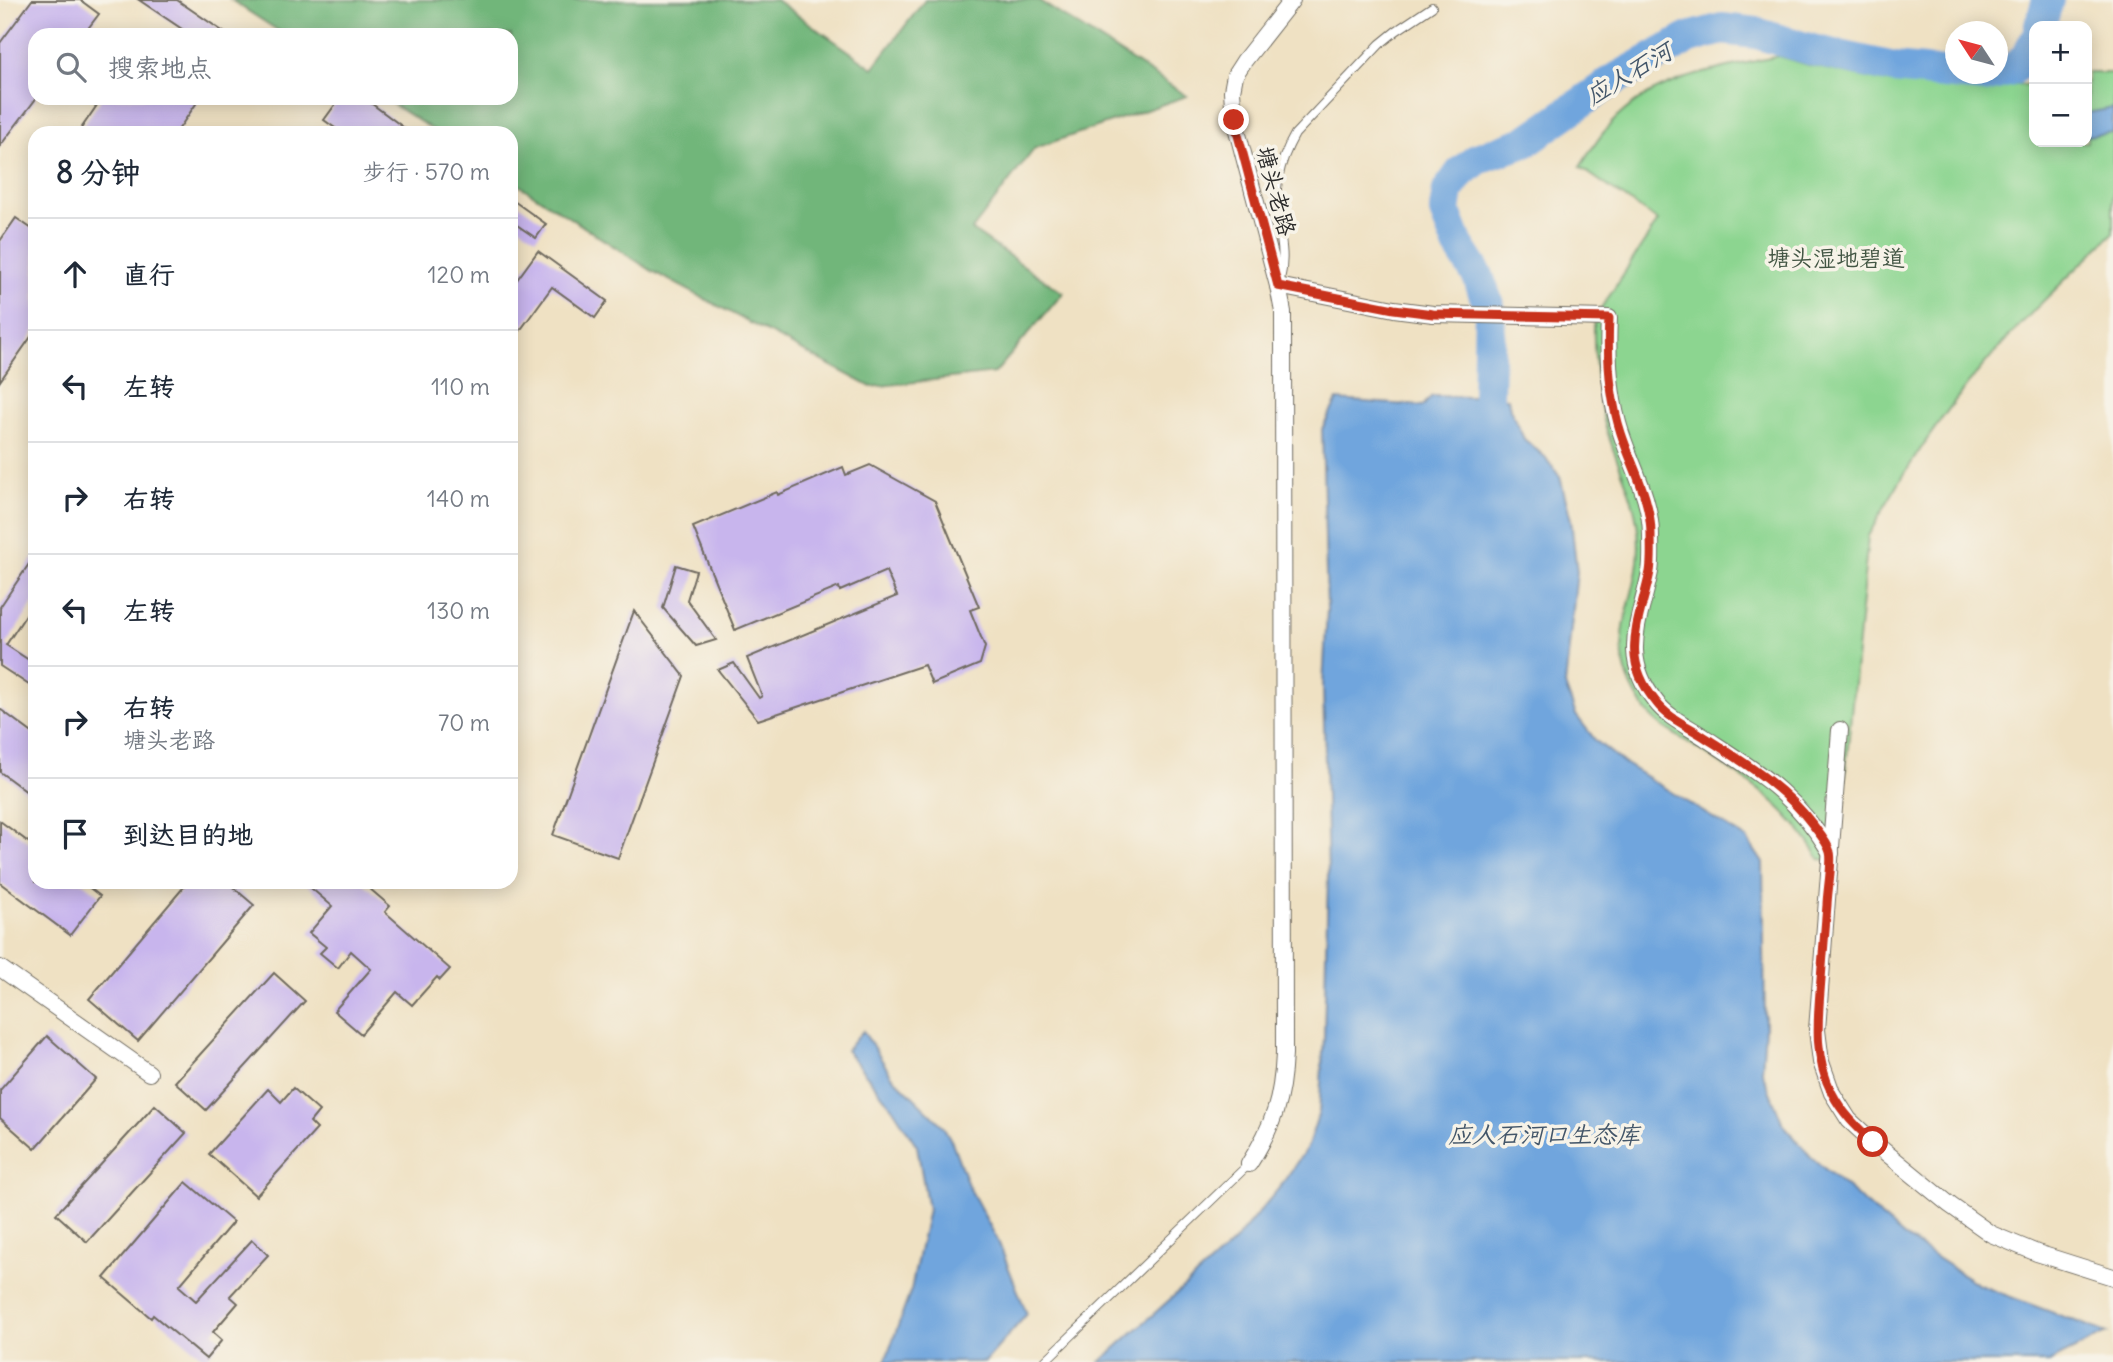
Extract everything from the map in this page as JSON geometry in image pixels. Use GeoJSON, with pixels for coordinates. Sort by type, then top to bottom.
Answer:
{"type":"FeatureCollection","features":[{"type":"Feature","properties":{"kind":"street","name":"塘头老路"},"geometry":{"type":"LineString","coordinates":[[1250,1164],[1264,1141],[1276,1112],[1282,1086],[1284,1054],[1283,326],[1281,299],[1234,120],[1231,91],[1235,75],[1244,61],[1292,0]]}},
{"type":"Feature","properties":{"kind":"street"},"geometry":{"type":"LineString","coordinates":[[1278,286],[1433,314],[1609,318],[1607,347],[1614,405],[1621,433],[1645,495],[1651,531],[1650,568],[1636,624],[1634,646],[1637,667],[1645,687],[1657,704],[1673,719],[1753,769],[1789,797],[1812,823],[1830,853]]}},
{"type":"Feature","properties":{"kind":"street"},"geometry":{"type":"LineString","coordinates":[[1840,730],[1817,1030],[1821,1062],[1832,1093],[1849,1120],[1873,1142],[1950,1205],[1991,1234],[2037,1253],[2113,1277]]}},
{"type":"Feature","properties":{"kind":"street"},"geometry":{"type":"LineString","coordinates":[[0,968],[149,1073]]}},
{"type":"Feature","properties":{"kind":"lane"},"geometry":{"type":"LineString","coordinates":[[1278,286],[1283,246],[1279,223],[1278,178],[1285,151],[1295,134],[1380,44],[1432,7]]}},
{"type":"Feature","properties":{"kind":"lane"},"geometry":{"type":"LineString","coordinates":[[1044,1362],[1250,1164]]}},
{"type":"Feature","properties":{"kind":"green space"},"geometry":{"type":"Polygon","coordinates":[[[231,0],[776,0],[873,68],[925,0],[1038,0],[1187,96],[1035,148],[972,230],[1063,293],[995,373],[871,387],[652,271],[518,185],[518,126],[427,126],[394,105],[518,105],[518,28],[274,28],[231,0]]]}},
{"type":"Feature","properties":{"kind":"green space","name":"塘头湿地碧道"},"geometry":{"type":"Polygon","coordinates":[[[1779,56],[1892,83],[2029,85],[2029,147],[2092,147],[2092,73],[2113,73],[2113,233],[2013,332],[1966,387],[1921,448],[1868,536],[1837,861],[1820,859],[1793,822],[1765,795],[1655,721],[1630,684],[1624,661],[1622,640],[1639,556],[1638,531],[1630,496],[1601,409],[1594,328],[1598,312],[1658,221],[1580,167],[1617,118],[1640,99],[1677,81],[1779,56]]]}},
{"type":"Feature","properties":{"kind":"water"},"geometry":{"type":"Polygon","coordinates":[[[2113,108],[2113,132],[2092,135],[2092,112],[2113,108]]]}},
{"type":"Feature","properties":{"kind":"water","name":"应人石河口生态库"},"geometry":{"type":"Polygon","coordinates":[[[1432,396],[1508,398],[1510,409],[1524,439],[1545,457],[1560,477],[1571,520],[1577,572],[1565,685],[1576,715],[1596,741],[1624,763],[1747,839],[1763,863],[1765,1028],[1762,1072],[1783,1124],[1811,1157],[1906,1238],[1979,1285],[2107,1333],[2049,1362],[1100,1362],[1233,1243],[1280,1187],[1308,1146],[1319,1112],[1324,1037],[1328,875],[1323,686],[1327,609],[1322,429],[1337,400],[1423,406],[1432,396]]]}},
{"type":"Feature","properties":{"kind":"water"},"geometry":{"type":"Polygon","coordinates":[[[863,1031],[892,1076],[943,1126],[968,1185],[998,1241],[1027,1314],[985,1362],[885,1362],[911,1290],[928,1209],[917,1146],[892,1107],[846,1050],[863,1031]]]}},
{"type":"Feature","properties":{"kind":"building"},"geometry":{"type":"Polygon","coordinates":[[[32,0],[80,0],[99,14],[88,28],[28,28],[28,105],[31,105],[0,146],[0,43],[32,0]]]}},
{"type":"Feature","properties":{"kind":"building"},"geometry":{"type":"Polygon","coordinates":[[[139,0],[177,0],[218,28],[181,28],[139,0]]]}},
{"type":"Feature","properties":{"kind":"building"},"geometry":{"type":"Polygon","coordinates":[[[97,105],[195,105],[181,126],[83,126],[97,105]]]}},
{"type":"Feature","properties":{"kind":"building"},"geometry":{"type":"Polygon","coordinates":[[[335,105],[373,105],[402,126],[332,126],[324,120],[335,105]]]}},
{"type":"Feature","properties":{"kind":"building"},"geometry":{"type":"Polygon","coordinates":[[[518,204],[546,224],[536,238],[518,226],[518,204]]]}},
{"type":"Feature","properties":{"kind":"building"},"geometry":{"type":"Polygon","coordinates":[[[16,218],[28,226],[28,341],[0,381],[0,241],[16,218]]]}},
{"type":"Feature","properties":{"kind":"building"},"geometry":{"type":"Polygon","coordinates":[[[538,251],[607,301],[595,318],[552,287],[518,333],[518,278],[538,251]]]}},
{"type":"Feature","properties":{"kind":"building"},"geometry":{"type":"Polygon","coordinates":[[[870,465],[935,501],[979,607],[970,610],[985,647],[980,664],[932,684],[924,665],[758,720],[718,670],[734,663],[759,698],[762,696],[747,658],[897,596],[886,571],[840,591],[839,587],[735,630],[693,527],[843,467],[846,475],[870,465]]]}},
{"type":"Feature","properties":{"kind":"building"},"geometry":{"type":"Polygon","coordinates":[[[28,565],[28,612],[6,645],[28,659],[28,684],[0,666],[0,607],[28,565]]]}},
{"type":"Feature","properties":{"kind":"building"},"geometry":{"type":"Polygon","coordinates":[[[676,565],[696,571],[687,600],[716,640],[696,646],[663,608],[676,565]]]}},
{"type":"Feature","properties":{"kind":"building"},"geometry":{"type":"Polygon","coordinates":[[[634,611],[684,676],[618,858],[553,835],[634,611]]]}},
{"type":"Feature","properties":{"kind":"building"},"geometry":{"type":"Polygon","coordinates":[[[0,709],[28,730],[28,793],[0,772],[0,709]]]}},
{"type":"Feature","properties":{"kind":"building"},"geometry":{"type":"Polygon","coordinates":[[[0,821],[28,842],[28,889],[91,889],[100,896],[70,935],[0,883],[0,821]]]}},
{"type":"Feature","properties":{"kind":"building"},"geometry":{"type":"Polygon","coordinates":[[[182,889],[235,889],[254,905],[138,1041],[89,999],[182,889]]]}},
{"type":"Feature","properties":{"kind":"building"},"geometry":{"type":"Polygon","coordinates":[[[312,889],[370,889],[390,906],[385,912],[450,969],[440,980],[437,977],[412,1005],[397,992],[361,1034],[334,1011],[371,969],[351,951],[338,968],[320,953],[326,947],[309,933],[332,906],[312,889]]]}},
{"type":"Feature","properties":{"kind":"building"},"geometry":{"type":"Polygon","coordinates":[[[274,973],[305,1001],[206,1110],[175,1082],[274,973]]]}},
{"type":"Feature","properties":{"kind":"building"},"geometry":{"type":"Polygon","coordinates":[[[47,1036],[96,1079],[35,1149],[0,1118],[0,1090],[47,1036]]]}},
{"type":"Feature","properties":{"kind":"building"},"geometry":{"type":"Polygon","coordinates":[[[293,1088],[319,1111],[310,1122],[317,1129],[256,1196],[209,1154],[268,1089],[281,1102],[293,1088]]]}},
{"type":"Feature","properties":{"kind":"building"},"geometry":{"type":"Polygon","coordinates":[[[155,1105],[186,1133],[87,1242],[56,1214],[155,1105]]]}},
{"type":"Feature","properties":{"kind":"building"},"geometry":{"type":"Polygon","coordinates":[[[186,1182],[233,1222],[179,1286],[196,1301],[252,1240],[268,1255],[230,1296],[238,1303],[213,1332],[222,1340],[206,1359],[104,1278],[186,1182]]]}},
{"type":"Feature","properties":{"kind":"waterway","name":"应人石河"},"geometry":{"type":"LineString","coordinates":[[2042,21],[2048,0]]}},
{"type":"Feature","properties":{"kind":"waterway","name":"应人石河"},"geometry":{"type":"LineString","coordinates":[[1488,398],[1490,310],[1478,276],[1458,245],[1445,212],[1448,190],[1461,172],[1479,158],[1525,142],[1612,81],[1689,38],[1722,29],[1756,33],[1816,51],[1894,68],[1984,77],[2012,70],[2029,52]]}},
{"type":"Feature","properties":{"kind":"route"},"geometry":{"type":"LineString","coordinates":[[1234,120],[1278,286],[1433,314],[1609,318],[1607,347],[1614,405],[1621,433],[1645,495],[1651,531],[1650,568],[1636,624],[1634,646],[1637,667],[1645,687],[1657,704],[1673,719],[1772,782],[1805,814],[1830,853],[1817,1030],[1821,1062],[1832,1093],[1849,1120],[1873,1142]]}}]}
